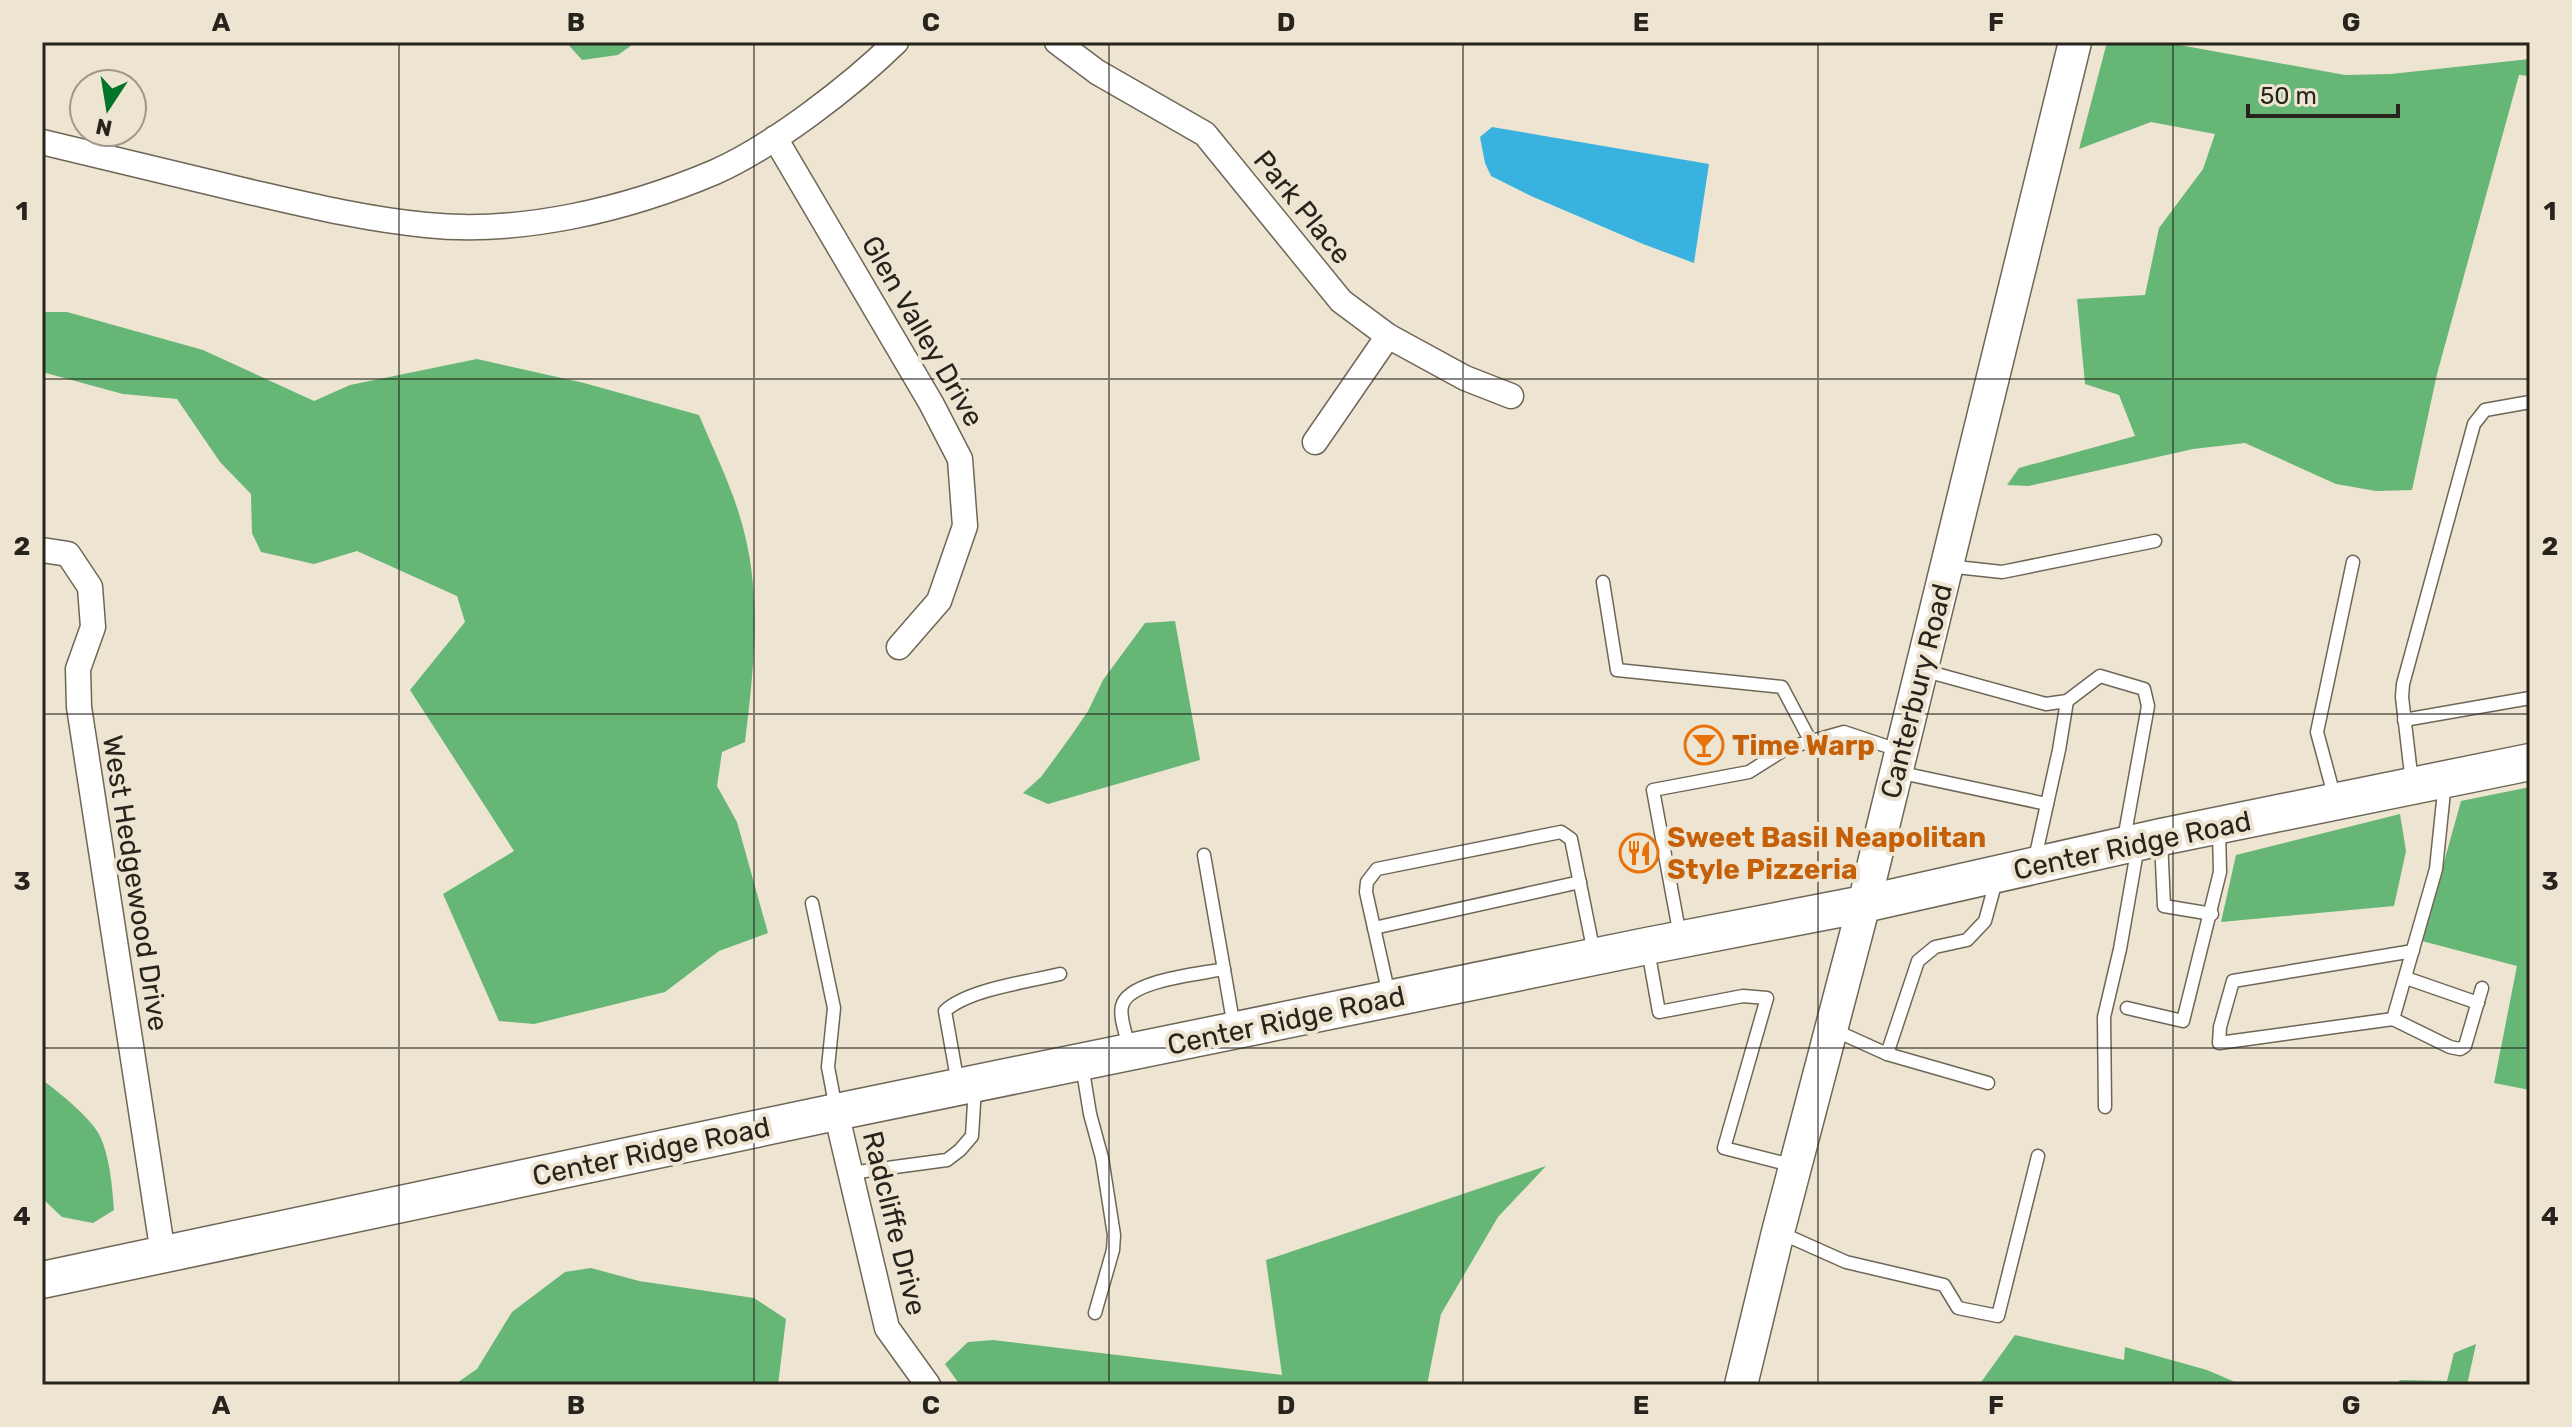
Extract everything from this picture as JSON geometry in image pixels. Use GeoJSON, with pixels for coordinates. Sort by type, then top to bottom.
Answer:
{"type":"FeatureCollection","features":[{"type":"Feature","properties":{"kind":"main road","name":"Center Ridge Road"},"geometry":{"type":"LineString","coordinates":[[42,1280],[1082,1061],[1864,904],[2141,842],[2530,762]]}},
{"type":"Feature","properties":{"kind":"street"},"geometry":{"type":"LineString","coordinates":[[42,142],[342,214],[428,226],[517,226],[627,204],[716,171],[775,138],[873,64],[896,42]]}},
{"type":"Feature","properties":{"kind":"street","name":"Park Place"},"geometry":{"type":"LineString","coordinates":[[1057,42],[1097,72],[1205,134],[1341,301],[1388,336],[1465,378],[1511,396]]}},
{"type":"Feature","properties":{"kind":"street","name":"Canterbury Road"},"geometry":{"type":"LineString","coordinates":[[1741,1385],[1864,904],[2075,42]]}},
{"type":"Feature","properties":{"kind":"street","name":"Glen Valley Drive"},"geometry":{"type":"LineString","coordinates":[[775,138],[924,390],[960,459],[965,526],[939,601],[899,647]]}},
{"type":"Feature","properties":{"kind":"street"},"geometry":{"type":"LineString","coordinates":[[1315,442],[1388,336]]}},
{"type":"Feature","properties":{"kind":"street","name":"West Hedgewood Drive"},"geometry":{"type":"LineString","coordinates":[[42,550],[68,554],[90,587],[93,627],[78,669],[79,707],[163,1254]]}},
{"type":"Feature","properties":{"kind":"street","name":"Radcliffe Drive"},"geometry":{"type":"LineString","coordinates":[[836,1112],[887,1328],[928,1385]]}},
{"type":"Feature","properties":{"kind":"lane"},"geometry":{"type":"LineString","coordinates":[[2393,1019],[2436,869],[2429,782],[2404,720],[2403,684],[2474,424],[2485,410],[2530,402]]}},
{"type":"Feature","properties":{"kind":"lane"},"geometry":{"type":"LineString","coordinates":[[1947,566],[2002,572],[2155,541]]}},
{"type":"Feature","properties":{"kind":"lane"},"geometry":{"type":"LineString","coordinates":[[2335,802],[2317,732],[2353,562]]}},
{"type":"Feature","properties":{"kind":"lane"},"geometry":{"type":"LineString","coordinates":[[1603,582],[1617,670],[1782,687],[1811,742]]}},
{"type":"Feature","properties":{"kind":"lane"},"geometry":{"type":"LineString","coordinates":[[1922,669],[2046,704],[2067,701],[2100,676],[2144,689],[2148,706],[2141,842],[2104,1017],[2105,1107]]}},
{"type":"Feature","properties":{"kind":"lane"},"geometry":{"type":"LineString","coordinates":[[2404,720],[2530,698]]}},
{"type":"Feature","properties":{"kind":"lane"},"geometry":{"type":"LineString","coordinates":[[2033,866],[2067,701]]}},
{"type":"Feature","properties":{"kind":"lane"},"geometry":{"type":"LineString","coordinates":[[1795,1166],[1724,1148],[1767,998],[1743,996],[1659,1012],[1664,942],[1653,790],[1749,772],[1787,748],[1844,732],[1899,762],[2047,804]]}},
{"type":"Feature","properties":{"kind":"lane"},"geometry":{"type":"LineString","coordinates":[[2127,1008],[2183,1021],[2220,872],[2219,827]]}},
{"type":"Feature","properties":{"kind":"lane"},"geometry":{"type":"LineString","coordinates":[[1389,998],[1366,892],[1367,882],[1377,869],[1566,833],[1571,839],[1595,956]]}},
{"type":"Feature","properties":{"kind":"lane"},"geometry":{"type":"LineString","coordinates":[[2141,842],[2164,906],[2212,914]]}},
{"type":"Feature","properties":{"kind":"lane"},"geometry":{"type":"LineString","coordinates":[[1204,855],[1235,1030]]}},
{"type":"Feature","properties":{"kind":"lane"},"geometry":{"type":"LineString","coordinates":[[1887,1054],[1918,961],[1935,947],[1967,940],[1985,921],[1997,874]]}},
{"type":"Feature","properties":{"kind":"lane"},"geometry":{"type":"LineString","coordinates":[[1374,928],[1580,882]]}},
{"type":"Feature","properties":{"kind":"lane"},"geometry":{"type":"LineString","coordinates":[[812,903],[834,1008],[828,1067],[836,1112]]}},
{"type":"Feature","properties":{"kind":"lane"},"geometry":{"type":"LineString","coordinates":[[2413,951],[2233,981],[2220,1027],[2219,1043],[2393,1019],[2460,1049],[2465,1046],[2482,988]]}},
{"type":"Feature","properties":{"kind":"lane"},"geometry":{"type":"LineString","coordinates":[[1130,1052],[1121,1008],[1127,997],[1152,983],[1224,969]]}},
{"type":"Feature","properties":{"kind":"lane"},"geometry":{"type":"LineString","coordinates":[[850,1173],[947,1160],[960,1150],[972,1136],[967,1085],[945,1011],[976,995],[1060,974]]}},
{"type":"Feature","properties":{"kind":"lane"},"geometry":{"type":"LineString","coordinates":[[2406,978],[2478,1003]]}},
{"type":"Feature","properties":{"kind":"lane"},"geometry":{"type":"LineString","coordinates":[[1831,1029],[1887,1054],[1988,1083]]}},
{"type":"Feature","properties":{"kind":"lane"},"geometry":{"type":"LineString","coordinates":[[1082,1061],[1114,1235],[1113,1250],[1095,1313]]}},
{"type":"Feature","properties":{"kind":"lane"},"geometry":{"type":"LineString","coordinates":[[1778,1232],[1846,1262],[1944,1285],[1958,1308],[1998,1316],[2038,1156]]}},
{"type":"Feature","properties":{"kind":"green space"},"geometry":{"type":"Polygon","coordinates":[[[566,42],[636,42],[618,55],[582,60],[566,42]]]}},
{"type":"Feature","properties":{"kind":"green space"},"geometry":{"type":"Polygon","coordinates":[[[2107,42],[2163,42],[2345,75],[2391,74],[2530,59],[2530,76],[2519,75],[2437,374],[2412,490],[2376,491],[2336,484],[2245,443],[2193,449],[2029,486],[2007,485],[2019,468],[2135,436],[2119,395],[2085,384],[2077,299],[2145,295],[2159,228],[2203,169],[2215,134],[2151,122],[2079,149],[2107,42]]]}},
{"type":"Feature","properties":{"kind":"green space"},"geometry":{"type":"Polygon","coordinates":[[[42,312],[67,312],[203,350],[314,401],[350,385],[477,359],[584,383],[699,415],[736,504],[752,573],[753,657],[745,742],[722,752],[717,786],[737,822],[768,933],[719,951],[665,992],[534,1024],[499,1021],[443,894],[514,851],[410,690],[465,622],[457,596],[357,551],[314,564],[261,552],[252,533],[251,494],[220,462],[177,399],[123,394],[42,372],[42,312]]]}},
{"type":"Feature","properties":{"kind":"green space"},"geometry":{"type":"Polygon","coordinates":[[[1175,621],[1200,760],[1048,804],[1023,793],[1041,777],[1071,736],[1103,680],[1145,623],[1175,621]]]}},
{"type":"Feature","properties":{"kind":"green space"},"geometry":{"type":"Polygon","coordinates":[[[2530,787],[2530,1090],[2494,1083],[2517,966],[2422,941],[2461,801],[2530,787]]]}},
{"type":"Feature","properties":{"kind":"green space"},"geometry":{"type":"Polygon","coordinates":[[[2400,814],[2406,851],[2394,906],[2221,922],[2236,855],[2400,814]]]}},
{"type":"Feature","properties":{"kind":"green space"},"geometry":{"type":"Polygon","coordinates":[[[42,1080],[82,1114],[100,1136],[110,1172],[114,1210],[93,1223],[62,1217],[42,1198],[42,1080]]]}},
{"type":"Feature","properties":{"kind":"green space"},"geometry":{"type":"Polygon","coordinates":[[[1546,1166],[1498,1217],[1441,1314],[1427,1385],[960,1385],[945,1364],[968,1342],[993,1340],[1282,1375],[1266,1260],[1546,1166]]]}},
{"type":"Feature","properties":{"kind":"green space"},"geometry":{"type":"Polygon","coordinates":[[[591,1268],[639,1281],[754,1298],[786,1319],[778,1385],[454,1385],[477,1369],[512,1312],[565,1272],[591,1268]]]}},
{"type":"Feature","properties":{"kind":"green space"},"geometry":{"type":"Polygon","coordinates":[[[2015,1335],[2124,1360],[2125,1347],[2207,1370],[2242,1385],[1979,1385],[2015,1335]]]}},
{"type":"Feature","properties":{"kind":"green space"},"geometry":{"type":"Polygon","coordinates":[[[2476,1344],[2467,1385],[2396,1385],[2400,1380],[2447,1381],[2454,1353],[2476,1344]]]}},
{"type":"Feature","properties":{"kind":"water"},"geometry":{"type":"Polygon","coordinates":[[[1492,127],[1709,164],[1694,263],[1531,196],[1491,176],[1480,137],[1492,127]]]}},
{"type":"Feature","properties":{"kind":"place","name":"Time Warp"},"geometry":{"type":"Point","coordinates":[1704,745]}},
{"type":"Feature","properties":{"kind":"place","name":"Sweet Basil Neapolitan Style Pizzeria"},"geometry":{"type":"Point","coordinates":[1639,853]}}]}
